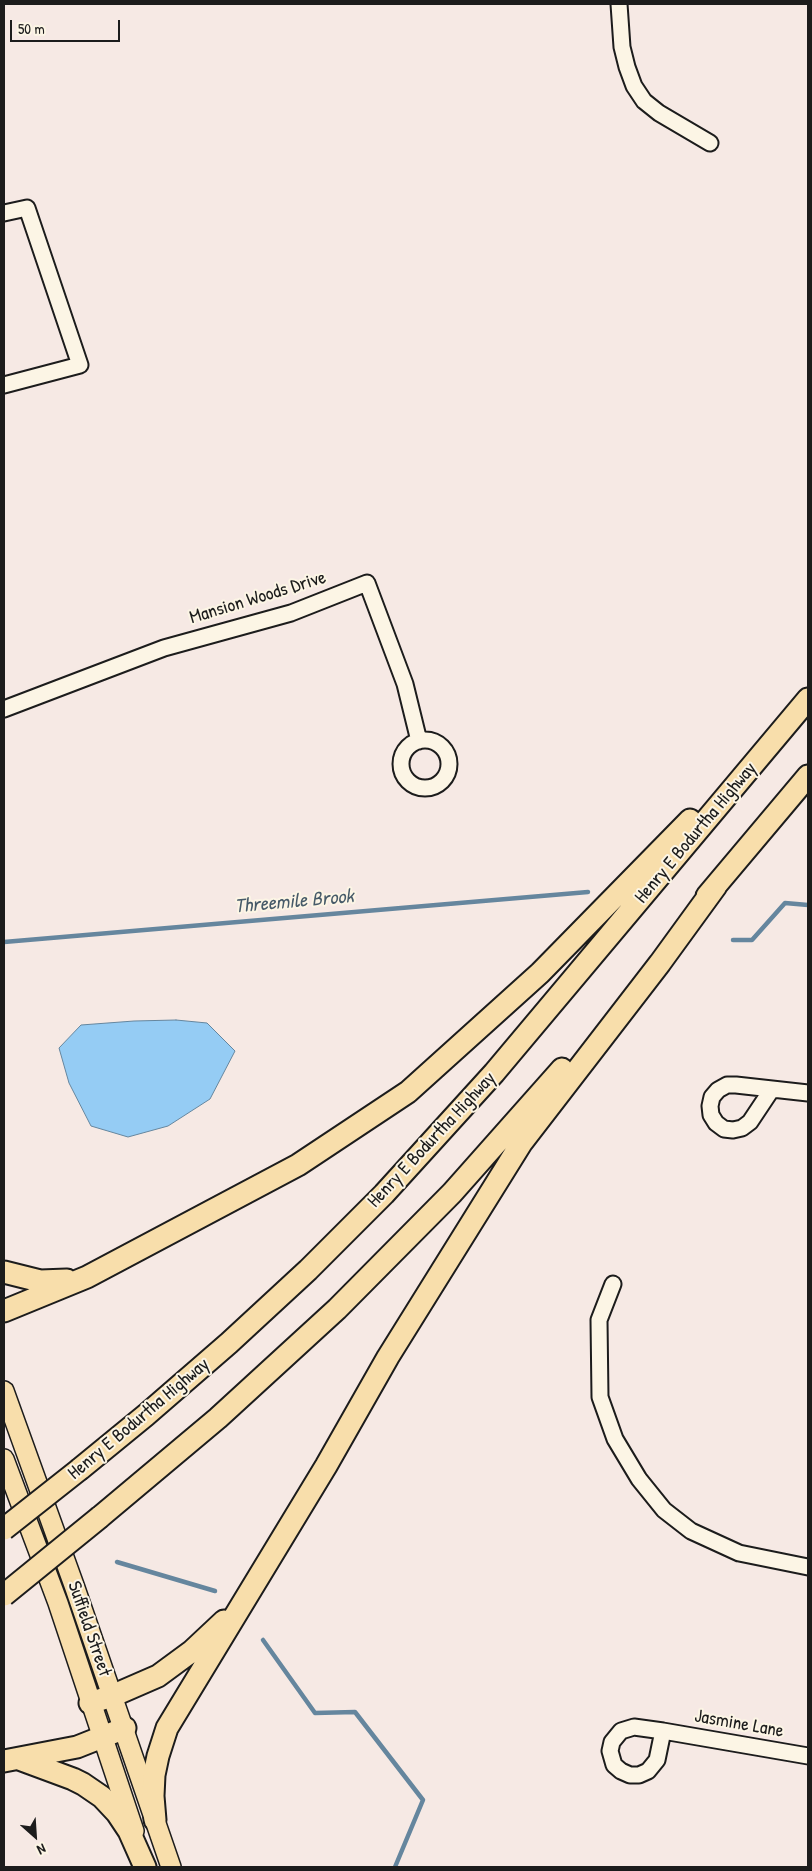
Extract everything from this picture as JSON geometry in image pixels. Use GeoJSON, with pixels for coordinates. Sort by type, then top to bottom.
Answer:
{"type":"FeatureCollection","features":[{"type":"Feature","properties":{"kind":"highway"},"geometry":{"type":"LineString","coordinates":[[4,1311],[87,1277],[298,1165],[408,1092],[540,973],[807,701]]}},
{"type":"Feature","properties":{"kind":"highway","name":"Henry E Bodurtha Highway"},"geometry":{"type":"LineString","coordinates":[[4,1529],[146,1415],[229,1343],[288,1289],[384,1194],[494,1073],[807,701]]}},
{"type":"Feature","properties":{"kind":"highway"},"geometry":{"type":"LineString","coordinates":[[4,1594],[176,1454],[258,1382],[344,1302],[415,1232],[525,1112],[808,776]]}},
{"type":"Feature","properties":{"kind":"highway"},"geometry":{"type":"LineString","coordinates":[[155,1820],[154,1775],[167,1728],[326,1466],[388,1357],[522,1142],[660,963],[716,886]]}},
{"type":"Feature","properties":{"kind":"highway"},"geometry":{"type":"LineString","coordinates":[[4,1272],[40,1281],[63,1281],[87,1277]]}},
{"type":"Feature","properties":{"kind":"highway"},"geometry":{"type":"LineString","coordinates":[[90,1703],[143,1684],[170,1669],[209,1636],[248,1595]]}},
{"type":"Feature","properties":{"kind":"highway"},"geometry":{"type":"LineString","coordinates":[[11,1760],[77,1747],[125,1728]]}},
{"type":"Feature","properties":{"kind":"highway"},"geometry":{"type":"LineString","coordinates":[[11,1760],[73,1779],[102,1797],[117,1813],[129,1831],[146,1867]]}},
{"type":"Feature","properties":{"kind":"main road","name":"Suffield Street"},"geometry":{"type":"LineString","coordinates":[[4,1391],[125,1728],[171,1867]]}},
{"type":"Feature","properties":{"kind":"main road","name":"Suffield Street"},"geometry":{"type":"LineString","coordinates":[[4,1459],[58,1603],[146,1867]]}},
{"type":"Feature","properties":{"kind":"street"},"geometry":{"type":"LineString","coordinates":[[619,4],[622,47],[626,67],[634,86],[644,101],[659,113],[710,143]]}},
{"type":"Feature","properties":{"kind":"street"},"geometry":{"type":"LineString","coordinates":[[4,213],[27,208],[80,365],[4,385]]}},
{"type":"Feature","properties":{"kind":"street","name":"Mansion Woods Drive"},"geometry":{"type":"LineString","coordinates":[[4,709],[164,648],[291,613],[367,583],[405,684],[419,741]]}},
{"type":"Feature","properties":{"kind":"street"},"geometry":{"type":"LineString","coordinates":[[772,1089],[808,1093]]}},
{"type":"Feature","properties":{"kind":"street"},"geometry":{"type":"LineString","coordinates":[[613,1284],[598,1320],[600,1397],[615,1440],[639,1479],[664,1510],[690,1532],[739,1553],[808,1567]]}},
{"type":"Feature","properties":{"kind":"street","name":"Jasmine Lane"},"geometry":{"type":"LineString","coordinates":[[663,1731],[808,1756]]}},
{"type":"Feature","properties":{"kind":"water"},"geometry":{"type":"Polygon","coordinates":[[[176,1020],[207,1023],[235,1051],[210,1099],[168,1126],[128,1137],[91,1126],[69,1083],[59,1048],[81,1025],[176,1020]]]}},
{"type":"Feature","properties":{"kind":"waterway","name":"Threemile Brook"},"geometry":{"type":"LineString","coordinates":[[4,942],[588,892]]}},
{"type":"Feature","properties":{"kind":"waterway","name":"Threemile Brook"},"geometry":{"type":"LineString","coordinates":[[733,940],[752,940],[785,903],[808,905]]}},
{"type":"Feature","properties":{"kind":"waterway"},"geometry":{"type":"LineString","coordinates":[[117,1562],[215,1591]]}},
{"type":"Feature","properties":{"kind":"waterway"},"geometry":{"type":"LineString","coordinates":[[263,1640],[315,1713],[355,1712],[423,1800],[395,1867]]}}]}
